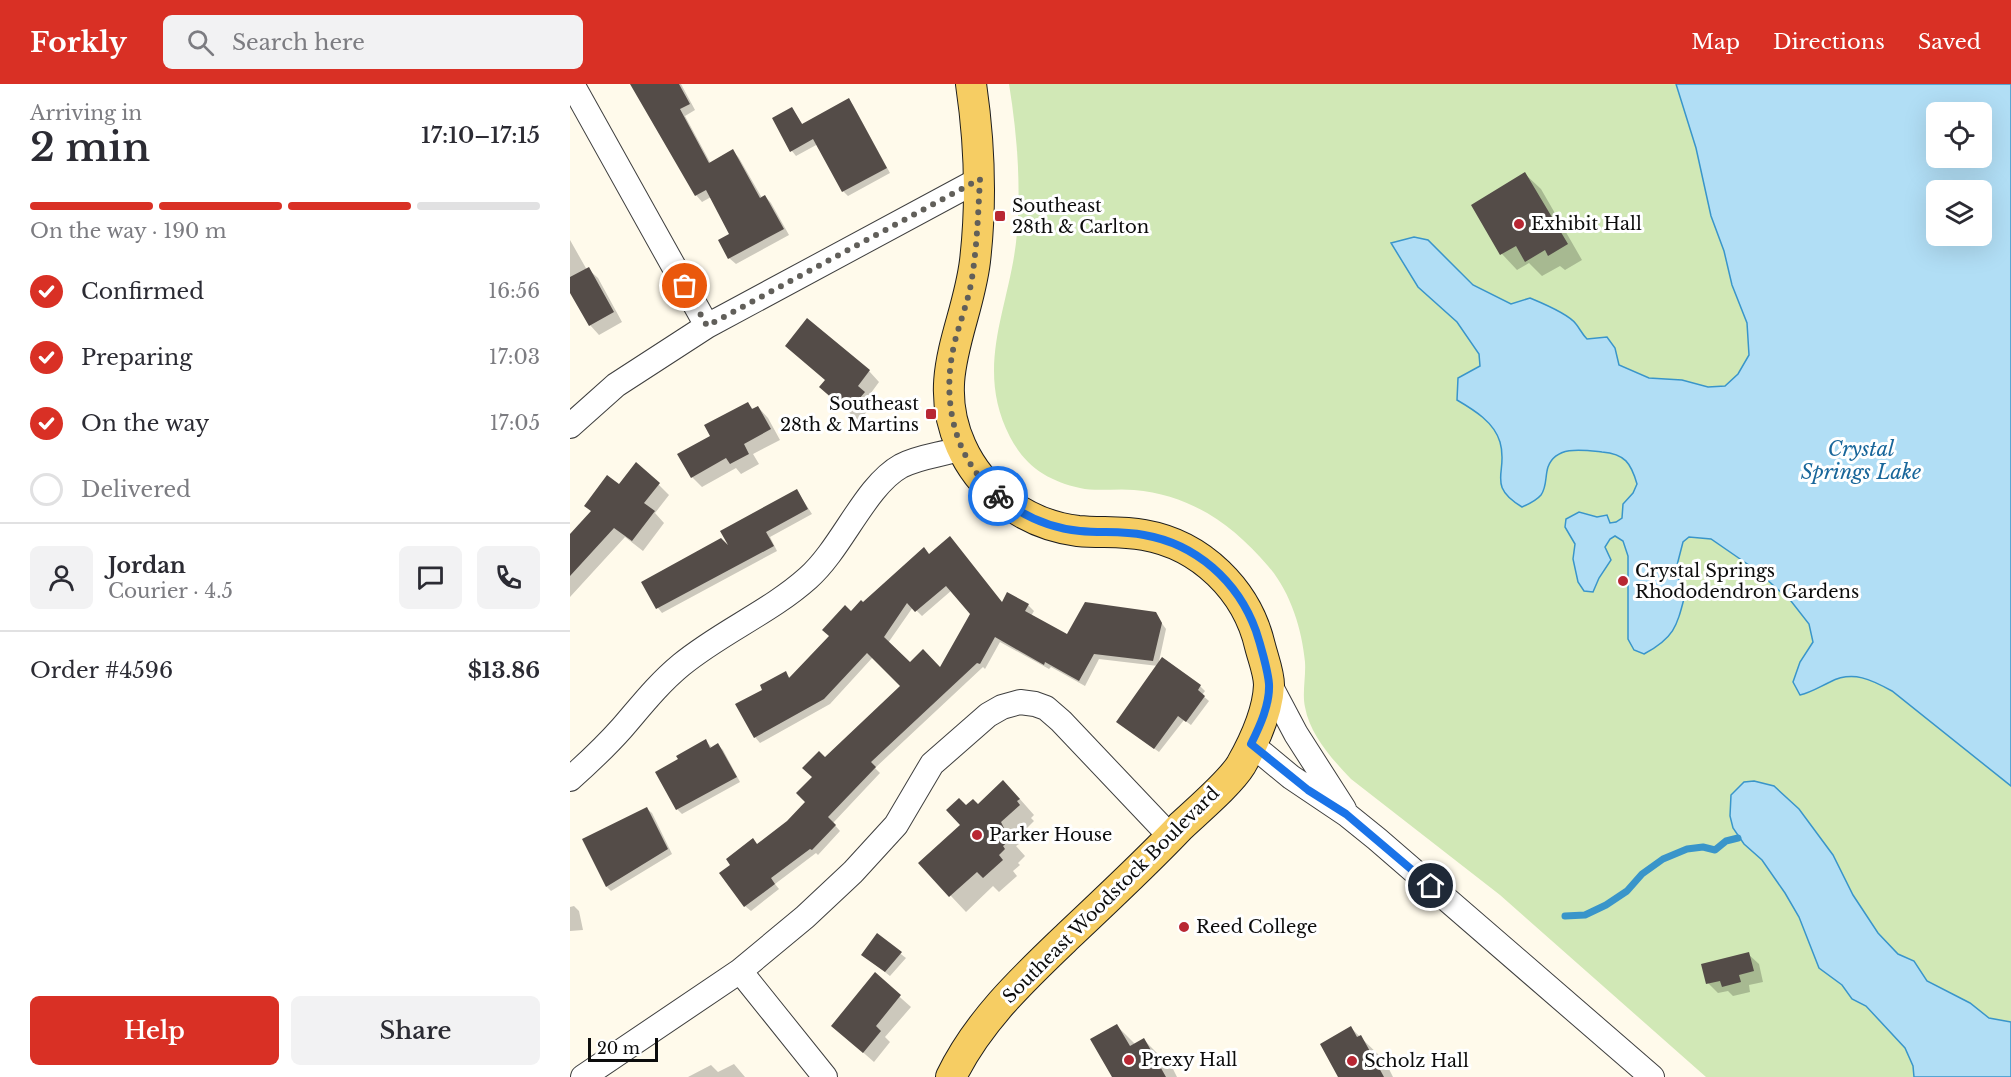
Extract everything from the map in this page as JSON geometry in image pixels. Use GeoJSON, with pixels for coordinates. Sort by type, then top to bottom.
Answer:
{"type":"FeatureCollection","features":[{"type":"Feature","properties":{"kind":"main road"},"geometry":{"type":"LineString","coordinates":[[971,84],[979,145],[980,179],[974,264],[954,343],[949,375],[951,419],[962,448],[971,465],[988,486],[1010,506],[1027,515],[1064,529],[1143,535],[1163,540],[1187,549],[1206,562],[1225,579],[1240,599],[1253,624],[1269,684]]}},
{"type":"Feature","properties":{"kind":"main road","name":"Southeast Woodstock Boulevard"},"geometry":{"type":"LineString","coordinates":[[951,1077],[975,1039],[1008,995],[1239,768],[1265,709],[1269,684]]}},
{"type":"Feature","properties":{"kind":"street"},"geometry":{"type":"LineString","coordinates":[[572,84],[707,326]]}},
{"type":"Feature","properties":{"kind":"street"},"geometry":{"type":"LineString","coordinates":[[570,426],[616,384],[707,326],[980,179]]}},
{"type":"Feature","properties":{"kind":"street"},"geometry":{"type":"LineString","coordinates":[[570,779],[622,727],[669,675],[711,643],[774,605],[814,572],[828,557],[885,478],[907,463],[962,448]]}},
{"type":"Feature","properties":{"kind":"street"},"geometry":{"type":"LineString","coordinates":[[1269,684],[1296,734],[1346,814]]}},
{"type":"Feature","properties":{"kind":"street"},"geometry":{"type":"LineString","coordinates":[[583,1077],[740,971],[805,917],[853,872],[896,825],[932,764],[988,715],[1002,707],[1020,702],[1046,708],[1171,837]]}},
{"type":"Feature","properties":{"kind":"street"},"geometry":{"type":"LineString","coordinates":[[1251,744],[1308,790],[1346,814],[1652,1077]]}},
{"type":"Feature","properties":{"kind":"street"},"geometry":{"type":"LineString","coordinates":[[740,971],[825,1077]]}},
{"type":"Feature","properties":{"kind":"green space"},"geometry":{"type":"Polygon","coordinates":[[[1009,84],[2011,84],[2011,1077],[1706,1077],[1500,895],[1351,779],[1329,755],[1312,727],[1304,702],[1305,662],[1294,611],[1276,576],[1254,551],[1240,537],[1209,514],[1174,498],[1134,490],[1086,489],[1058,481],[1030,464],[1010,437],[999,411],[994,360],[1017,233],[1016,139],[1009,84]]]}},
{"type":"Feature","properties":{"kind":"water","name":"Crystal Springs Lake"},"geometry":{"type":"Polygon","coordinates":[[[1676,84],[2011,84],[2011,786],[1892,691],[1877,683],[1862,678],[1838,678],[1800,695],[1793,682],[1800,662],[1813,642],[1809,624],[1791,601],[1756,570],[1711,539],[1689,537],[1683,542],[1675,573],[1686,591],[1674,629],[1663,642],[1644,654],[1634,650],[1628,639],[1628,556],[1623,541],[1615,536],[1610,539],[1605,547],[1611,560],[1593,592],[1584,591],[1578,582],[1573,559],[1575,544],[1565,527],[1566,519],[1579,512],[1597,517],[1607,515],[1610,523],[1622,518],[1623,504],[1633,493],[1637,484],[1632,470],[1622,457],[1610,453],[1571,450],[1557,455],[1552,460],[1548,467],[1544,489],[1535,501],[1522,507],[1511,499],[1501,485],[1502,453],[1497,435],[1483,417],[1457,400],[1458,378],[1480,366],[1479,354],[1457,322],[1418,287],[1391,243],[1414,237],[1428,240],[1473,285],[1511,304],[1530,298],[1555,309],[1573,320],[1587,339],[1607,337],[1615,348],[1619,365],[1649,378],[1682,380],[1708,387],[1725,386],[1738,374],[1749,355],[1747,323],[1732,285],[1724,251],[1711,216],[1696,148],[1676,84]]]}},
{"type":"Feature","properties":{"kind":"water"},"geometry":{"type":"Polygon","coordinates":[[[1754,781],[1774,786],[1799,809],[1833,855],[1853,895],[1878,933],[1898,954],[1914,961],[1927,981],[1970,1003],[1989,1018],[2011,1022],[2011,1077],[1914,1077],[1913,1066],[1905,1048],[1866,1006],[1852,999],[1842,985],[1819,968],[1799,917],[1785,893],[1762,860],[1744,844],[1733,828],[1730,816],[1731,795],[1744,782],[1754,781]]]}},
{"type":"Feature","properties":{"kind":"building"},"geometry":{"type":"Polygon","coordinates":[[[630,84],[679,84],[690,104],[680,109],[709,163],[733,149],[760,198],[765,195],[784,229],[728,259],[718,240],[729,234],[706,190],[695,196],[630,84]]]}},
{"type":"Feature","properties":{"kind":"building"},"geometry":{"type":"Polygon","coordinates":[[[849,98],[887,168],[842,192],[813,139],[790,152],[772,118],[792,107],[802,124],[849,98]]]}},
{"type":"Feature","properties":{"kind":"building","name":"Exhibit Hall"},"geometry":{"type":"Polygon","coordinates":[[[1525,172],[1568,244],[1548,256],[1545,250],[1525,262],[1516,246],[1500,255],[1471,205],[1525,172]]]}},
{"type":"Feature","properties":{"kind":"building"},"geometry":{"type":"Polygon","coordinates":[[[589,267],[614,312],[589,326],[570,293],[570,277],[589,267]]]}},
{"type":"Feature","properties":{"kind":"building"},"geometry":{"type":"Polygon","coordinates":[[[807,318],[870,370],[858,386],[865,392],[848,412],[819,387],[825,380],[785,346],[807,318]]]}},
{"type":"Feature","properties":{"kind":"building"},"geometry":{"type":"Polygon","coordinates":[[[748,402],[752,409],[758,406],[771,429],[744,444],[749,454],[730,464],[726,458],[691,478],[677,454],[710,436],[704,425],[748,402]]]}},
{"type":"Feature","properties":{"kind":"building"},"geometry":{"type":"Polygon","coordinates":[[[636,462],[660,483],[644,503],[655,511],[632,541],[614,528],[570,576],[570,534],[591,511],[584,506],[607,475],[619,484],[636,462]]]}},
{"type":"Feature","properties":{"kind":"building"},"geometry":{"type":"Polygon","coordinates":[[[797,489],[808,509],[766,532],[774,546],[656,609],[641,582],[721,538],[728,545],[720,531],[797,489]]]}},
{"type":"Feature","properties":{"kind":"building"},"geometry":{"type":"Polygon","coordinates":[[[950,536],[1002,602],[1007,592],[1029,604],[1025,611],[1067,634],[1085,602],[1156,612],[1162,623],[1153,661],[1094,654],[1079,681],[1045,662],[1044,665],[995,637],[980,664],[977,663],[871,762],[876,767],[828,817],[836,825],[812,850],[810,849],[771,878],[775,884],[744,907],[719,873],[730,865],[726,859],[753,838],[757,844],[787,821],[805,802],[796,793],[812,777],[802,768],[819,751],[825,757],[900,686],[867,653],[824,699],[754,738],[735,704],[762,690],[760,685],[786,671],[789,678],[829,636],[822,630],[845,605],[851,611],[924,547],[929,554],[950,536]],[[946,586],[915,612],[907,603],[884,637],[910,662],[923,649],[940,667],[970,614],[946,586]]]}},
{"type":"Feature","properties":{"kind":"building"},"geometry":{"type":"Polygon","coordinates":[[[1162,657],[1201,685],[1198,690],[1205,696],[1186,722],[1178,716],[1154,749],[1116,722],[1162,657]]]}},
{"type":"Feature","properties":{"kind":"building"},"geometry":{"type":"Polygon","coordinates":[[[706,739],[710,748],[718,743],[737,777],[676,810],[655,772],[678,759],[676,756],[706,739]]]}},
{"type":"Feature","properties":{"kind":"building","name":"Parker House"},"geometry":{"type":"Polygon","coordinates":[[[1003,780],[1020,799],[1017,801],[1020,805],[1001,822],[1004,828],[1001,830],[1010,840],[1003,846],[1005,849],[999,855],[1003,860],[983,878],[977,872],[949,897],[918,863],[960,825],[946,810],[959,798],[966,805],[973,799],[978,804],[1003,780]]]}},
{"type":"Feature","properties":{"kind":"building"},"geometry":{"type":"Polygon","coordinates":[[[647,807],[668,849],[606,887],[582,839],[647,807]]]}},
{"type":"Feature","properties":{"kind":"building"},"geometry":{"type":"Polygon","coordinates":[[[877,933],[902,952],[885,972],[861,955],[877,933]]]}},
{"type":"Feature","properties":{"kind":"building"},"geometry":{"type":"Polygon","coordinates":[[[1749,952],[1754,971],[1739,975],[1741,982],[1722,987],[1720,981],[1706,984],[1701,964],[1749,952]]]}},
{"type":"Feature","properties":{"kind":"building"},"geometry":{"type":"Polygon","coordinates":[[[875,972],[901,995],[876,1026],[881,1031],[863,1053],[831,1026],[875,972]]]}},
{"type":"Feature","properties":{"kind":"building","name":"Prexy Hall"},"geometry":{"type":"Polygon","coordinates":[[[1117,1024],[1130,1046],[1144,1038],[1166,1077],[1112,1077],[1090,1039],[1117,1024]]]}},
{"type":"Feature","properties":{"kind":"building","name":"Scholz Hall"},"geometry":{"type":"Polygon","coordinates":[[[1351,1026],[1357,1037],[1361,1035],[1384,1077],[1338,1077],[1320,1044],[1351,1026]]]}},
{"type":"Feature","properties":{"kind":"waterway"},"geometry":{"type":"LineString","coordinates":[[1565,916],[1585,915],[1606,905],[1627,891],[1642,874],[1663,859],[1687,849],[1703,847],[1715,850],[1726,841],[1738,838]]}},
{"type":"Feature","properties":{"kind":"way so far"},"geometry":{"type":"LineString","coordinates":[[685,286],[707,326],[980,179],[974,264],[954,343],[949,375],[949,396],[951,419],[962,448],[982,480],[998,496]]}},
{"type":"Feature","properties":{"kind":"place","name":"Southeast 28th & Carlton"},"geometry":{"type":"Point","coordinates":[1000,216]}},
{"type":"Feature","properties":{"kind":"place","name":"Exhibit Hall"},"geometry":{"type":"Point","coordinates":[1519,224]}},
{"type":"Feature","properties":{"kind":"place","name":"Southeast 28th & Martins"},"geometry":{"type":"Point","coordinates":[931,414]}},
{"type":"Feature","properties":{"kind":"place","name":"Crystal Springs Rhododendron Gardens"},"geometry":{"type":"Point","coordinates":[1623,581]}},
{"type":"Feature","properties":{"kind":"place","name":"Parker House"},"geometry":{"type":"Point","coordinates":[977,835]}},
{"type":"Feature","properties":{"kind":"place","name":"Reed College"},"geometry":{"type":"Point","coordinates":[1184,927]}},
{"type":"Feature","properties":{"kind":"place","name":"Prexy Hall"},"geometry":{"type":"Point","coordinates":[1129,1060]}},
{"type":"Feature","properties":{"kind":"place","name":"Scholz Hall"},"geometry":{"type":"Point","coordinates":[1352,1061]}},
{"type":"Feature","properties":{"kind":"route"},"geometry":{"type":"LineString","coordinates":[[998,496],[1027,515],[1064,529],[1143,535],[1163,540],[1187,549],[1225,579],[1240,599],[1253,624],[1269,684],[1265,709],[1251,744],[1308,790],[1346,814],[1431,886]]}}]}
